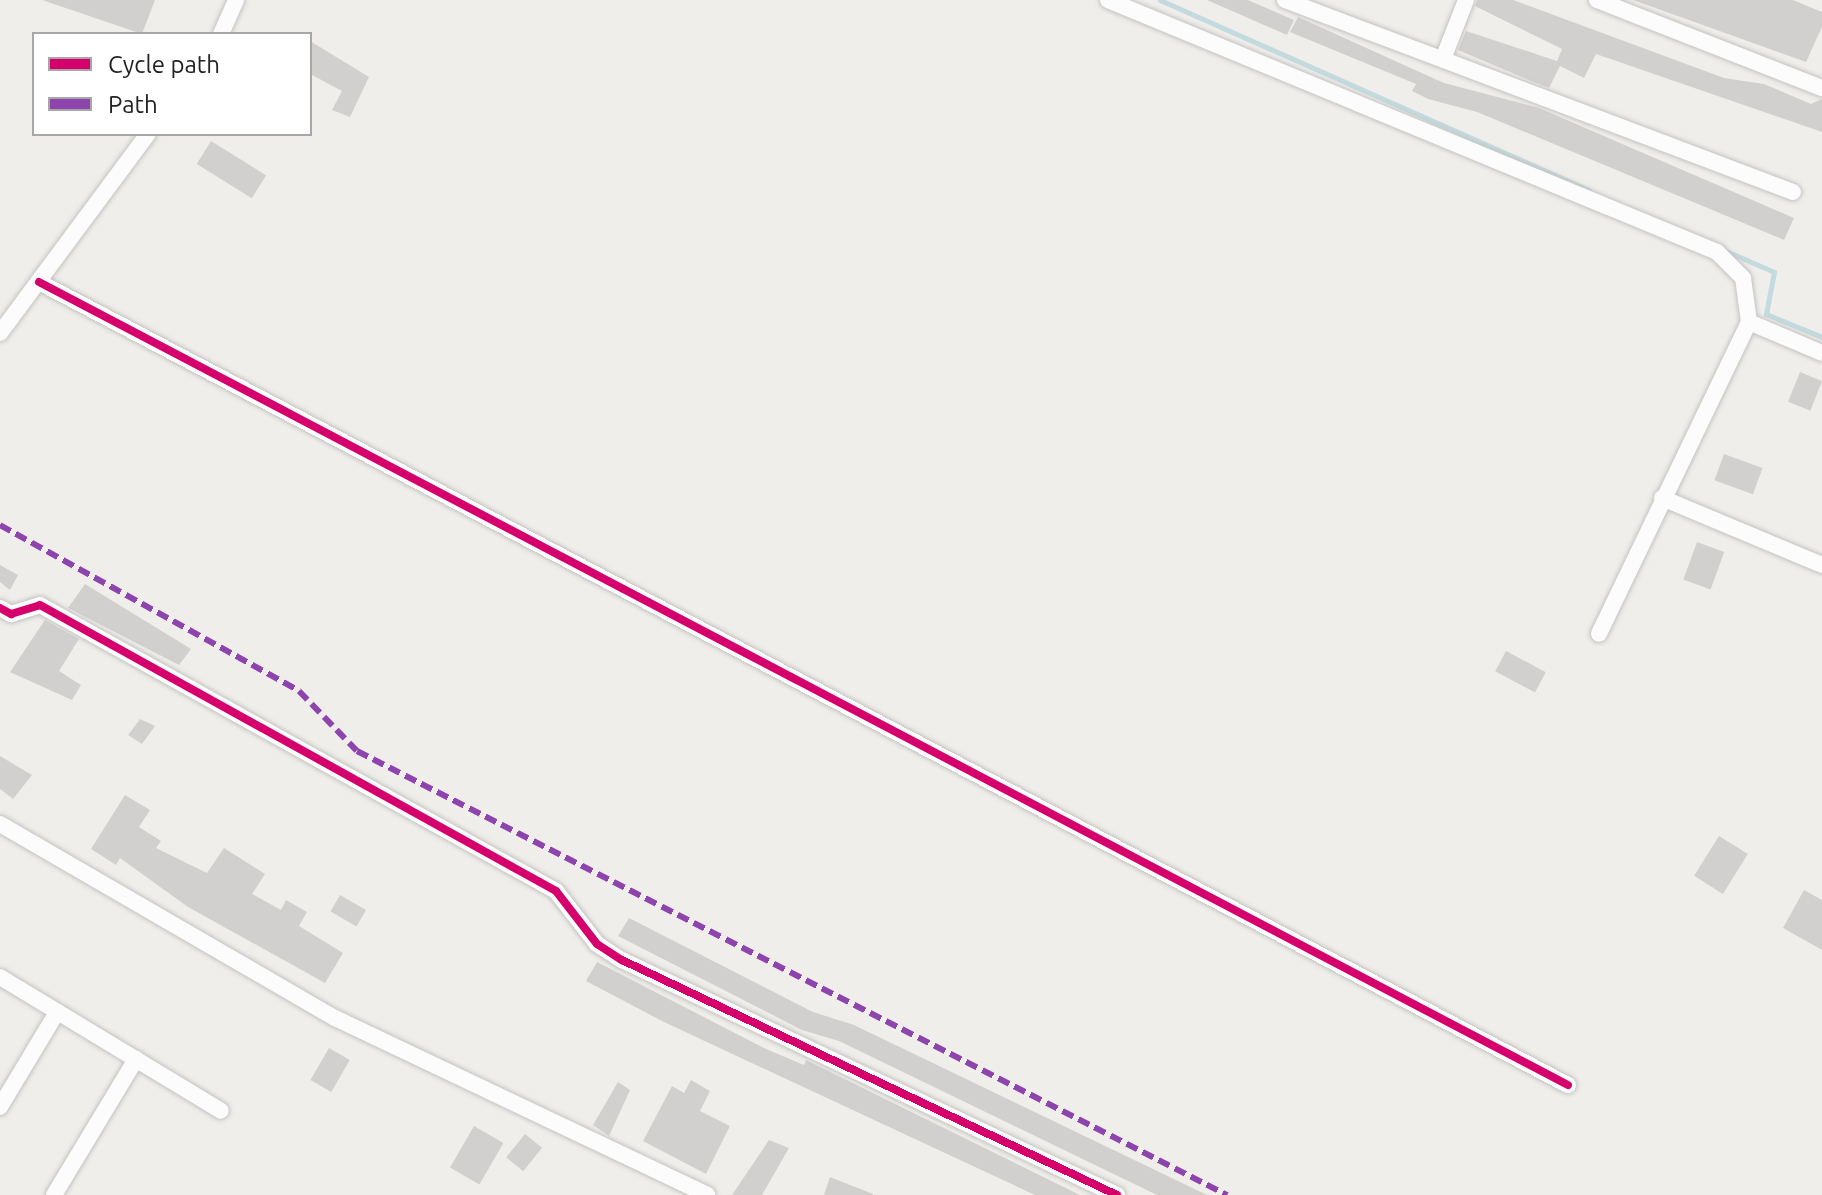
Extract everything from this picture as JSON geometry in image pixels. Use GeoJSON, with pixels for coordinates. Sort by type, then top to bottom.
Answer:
{"type":"FeatureCollection","features":[{"type":"Feature","properties":{"kind":"street"},"geometry":{"type":"LineString","coordinates":[[222,32],[236,0]]}},
{"type":"Feature","properties":{"kind":"street"},"geometry":{"type":"LineString","coordinates":[[1108,0],[1717,252],[1743,278],[1749,322],[1599,634]]}},
{"type":"Feature","properties":{"kind":"street"},"geometry":{"type":"LineString","coordinates":[[1285,0],[1793,192]]}},
{"type":"Feature","properties":{"kind":"street"},"geometry":{"type":"LineString","coordinates":[[1443,59],[1466,0]]}},
{"type":"Feature","properties":{"kind":"street"},"geometry":{"type":"LineString","coordinates":[[1597,0],[1822,88]]}},
{"type":"Feature","properties":{"kind":"street"},"geometry":{"type":"LineString","coordinates":[[0,333],[147,136]]}},
{"type":"Feature","properties":{"kind":"street"},"geometry":{"type":"LineString","coordinates":[[39,282],[1568,1085]]}},
{"type":"Feature","properties":{"kind":"street"},"geometry":{"type":"LineString","coordinates":[[1749,322],[1822,353]]}},
{"type":"Feature","properties":{"kind":"street"},"geometry":{"type":"LineString","coordinates":[[1662,498],[1822,565]]}},
{"type":"Feature","properties":{"kind":"street"},"geometry":{"type":"LineString","coordinates":[[0,608],[11,614],[40,605],[556,891],[597,944],[622,960],[1117,1195]]}},
{"type":"Feature","properties":{"kind":"street"},"geometry":{"type":"LineString","coordinates":[[0,824],[335,1018],[707,1195]]}},
{"type":"Feature","properties":{"kind":"street"},"geometry":{"type":"LineString","coordinates":[[0,977],[221,1111]]}},
{"type":"Feature","properties":{"kind":"street"},"geometry":{"type":"LineString","coordinates":[[0,1107],[57,1012]]}},
{"type":"Feature","properties":{"kind":"street"},"geometry":{"type":"LineString","coordinates":[[54,1195],[136,1059]]}},
{"type":"Feature","properties":{"kind":"building"},"geometry":{"type":"Polygon","coordinates":[[[42,0],[155,0],[143,32],[42,0]]]}},
{"type":"Feature","properties":{"kind":"building"},"geometry":{"type":"Polygon","coordinates":[[[1207,0],[1248,0],[1294,20],[1287,35],[1207,0]]]}},
{"type":"Feature","properties":{"kind":"building"},"geometry":{"type":"Polygon","coordinates":[[[1477,0],[1513,0],[1724,78],[1764,84],[1811,104],[1822,99],[1822,132],[1596,54],[1584,78],[1560,66],[1549,88],[1458,50],[1466,31],[1557,61],[1562,49],[1475,6],[1477,0]]]}},
{"type":"Feature","properties":{"kind":"building"},"geometry":{"type":"Polygon","coordinates":[[[1633,0],[1793,0],[1822,12],[1822,27],[1806,62],[1633,0]]]}},
{"type":"Feature","properties":{"kind":"building"},"geometry":{"type":"Polygon","coordinates":[[[1298,17],[1444,83],[1539,108],[1794,218],[1784,240],[1477,112],[1428,99],[1412,91],[1416,84],[1290,32],[1298,17]]]}},
{"type":"Feature","properties":{"kind":"building"},"geometry":{"type":"Polygon","coordinates":[[[312,42],[369,77],[350,117],[332,110],[342,91],[312,75],[312,42]]]}},
{"type":"Feature","properties":{"kind":"building"},"geometry":{"type":"Polygon","coordinates":[[[211,141],[266,175],[252,198],[197,164],[211,141]]]}},
{"type":"Feature","properties":{"kind":"building"},"geometry":{"type":"Polygon","coordinates":[[[1800,372],[1822,381],[1810,411],[1788,402],[1800,372]]]}},
{"type":"Feature","properties":{"kind":"building"},"geometry":{"type":"Polygon","coordinates":[[[1724,454],[1763,468],[1753,494],[1714,480],[1724,454]]]}},
{"type":"Feature","properties":{"kind":"building"},"geometry":{"type":"Polygon","coordinates":[[[1697,542],[1724,552],[1711,590],[1683,580],[1697,542]]]}},
{"type":"Feature","properties":{"kind":"building"},"geometry":{"type":"Polygon","coordinates":[[[0,565],[18,575],[10,590],[0,582],[0,565]]]}},
{"type":"Feature","properties":{"kind":"building"},"geometry":{"type":"Polygon","coordinates":[[[85,584],[191,649],[179,665],[68,608],[85,584]]]}},
{"type":"Feature","properties":{"kind":"building"},"geometry":{"type":"Polygon","coordinates":[[[45,620],[79,639],[59,671],[81,685],[72,700],[10,672],[45,620]]]}},
{"type":"Feature","properties":{"kind":"building"},"geometry":{"type":"Polygon","coordinates":[[[1506,651],[1546,672],[1535,692],[1495,671],[1506,651]]]}},
{"type":"Feature","properties":{"kind":"building"},"geometry":{"type":"Polygon","coordinates":[[[140,719],[155,726],[142,744],[128,735],[140,719]]]}},
{"type":"Feature","properties":{"kind":"building"},"geometry":{"type":"Polygon","coordinates":[[[0,756],[32,775],[13,799],[0,789],[0,756]]]}},
{"type":"Feature","properties":{"kind":"building"},"geometry":{"type":"Polygon","coordinates":[[[125,795],[150,810],[139,827],[161,841],[156,848],[207,873],[224,848],[265,874],[252,894],[281,910],[286,900],[307,912],[299,926],[343,953],[325,983],[188,907],[120,858],[116,865],[91,849],[125,795]]]}},
{"type":"Feature","properties":{"kind":"building"},"geometry":{"type":"Polygon","coordinates":[[[1719,836],[1748,854],[1723,894],[1694,876],[1719,836]]]}},
{"type":"Feature","properties":{"kind":"building"},"geometry":{"type":"Polygon","coordinates":[[[1804,890],[1822,900],[1822,950],[1783,928],[1804,890]]]}},
{"type":"Feature","properties":{"kind":"building"},"geometry":{"type":"Polygon","coordinates":[[[340,895],[366,910],[356,926],[330,911],[340,895]]]}},
{"type":"Feature","properties":{"kind":"building"},"geometry":{"type":"Polygon","coordinates":[[[629,918],[813,1012],[854,1025],[1207,1195],[1157,1195],[839,1041],[802,1030],[618,936],[629,918]]]}},
{"type":"Feature","properties":{"kind":"building"},"geometry":{"type":"Polygon","coordinates":[[[597,962],[766,1049],[804,1065],[806,1060],[1080,1195],[1035,1195],[664,1022],[586,981],[597,962]]]}},
{"type":"Feature","properties":{"kind":"building"},"geometry":{"type":"Polygon","coordinates":[[[329,1048],[350,1060],[331,1092],[310,1080],[329,1048]]]}},
{"type":"Feature","properties":{"kind":"building"},"geometry":{"type":"Polygon","coordinates":[[[691,1080],[710,1091],[700,1111],[730,1126],[706,1174],[643,1141],[672,1086],[684,1093],[691,1080]]]}},
{"type":"Feature","properties":{"kind":"building"},"geometry":{"type":"Polygon","coordinates":[[[618,1082],[630,1090],[609,1136],[593,1125],[618,1082]]]}},
{"type":"Feature","properties":{"kind":"building"},"geometry":{"type":"Polygon","coordinates":[[[474,1126],[503,1143],[479,1185],[450,1168],[474,1126]]]}},
{"type":"Feature","properties":{"kind":"building"},"geometry":{"type":"Polygon","coordinates":[[[525,1134],[542,1148],[523,1171],[506,1157],[525,1134]]]}},
{"type":"Feature","properties":{"kind":"building"},"geometry":{"type":"Polygon","coordinates":[[[769,1140],[789,1148],[762,1195],[732,1195],[769,1140]]]}},
{"type":"Feature","properties":{"kind":"building"},"geometry":{"type":"Polygon","coordinates":[[[830,1177],[873,1194],[873,1195],[824,1195],[830,1177]]]}},
{"type":"Feature","properties":{"kind":"waterway"},"geometry":{"type":"LineString","coordinates":[[1160,0],[1589,190]]}},
{"type":"Feature","properties":{"kind":"waterway"},"geometry":{"type":"LineString","coordinates":[[1726,251],[1774,272],[1766,314],[1822,337]]}},
{"type":"Feature","properties":{"kind":"marked path"},"geometry":{"type":"LineString","coordinates":[[0,525],[299,691],[357,751],[1227,1195]]}},
{"type":"Feature","properties":{"kind":"cycle path"},"geometry":{"type":"LineString","coordinates":[[39,282],[1568,1085]]}},
{"type":"Feature","properties":{"kind":"cycle path"},"geometry":{"type":"LineString","coordinates":[[0,608],[11,614],[40,605],[556,891],[597,944],[622,960],[1117,1195]]}}]}
